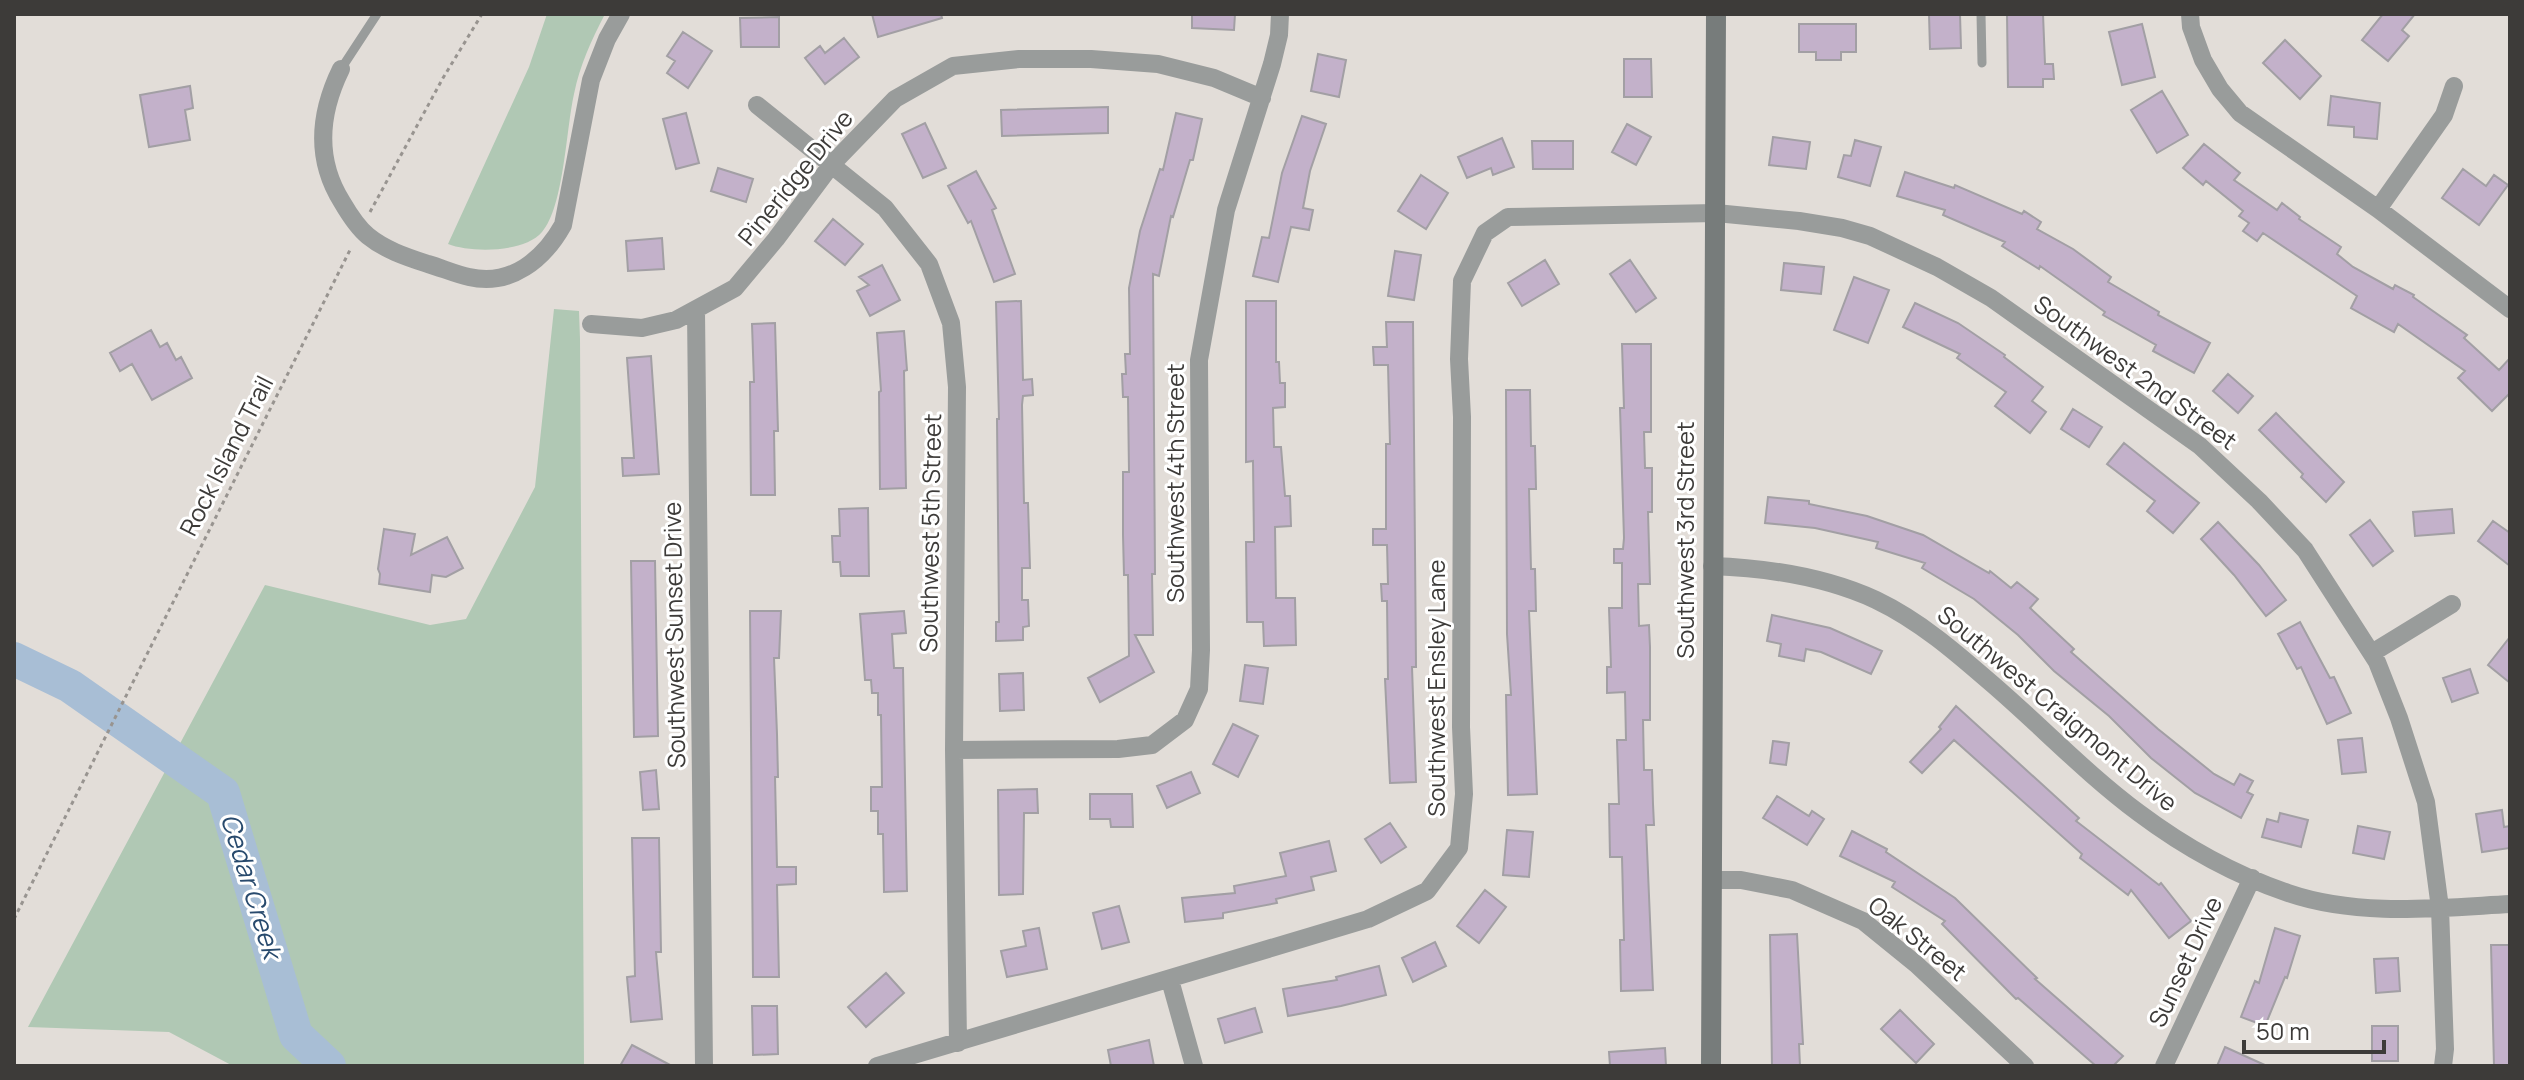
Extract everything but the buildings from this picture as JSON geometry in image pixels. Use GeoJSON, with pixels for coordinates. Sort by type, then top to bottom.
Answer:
{"type":"FeatureCollection","features":[{"type":"Feature","properties":{"kind":"main road","name":"Southwest 3rd Street"},"geometry":{"type":"LineString","coordinates":[[1711,1066],[1716,14]]}},
{"type":"Feature","properties":{"kind":"street"},"geometry":{"type":"LineString","coordinates":[[341,69],[324,115],[324,155],[335,191],[361,229],[394,252],[470,278],[506,275],[536,262],[552,245],[563,225],[591,80],[607,39],[621,14]]}},
{"type":"Feature","properties":{"kind":"street","name":"Southwest 4th Street"},"geometry":{"type":"LineString","coordinates":[[954,750],[1118,749],[1152,745],[1185,720],[1199,689],[1199,360],[1226,210],[1262,98],[1279,35],[1280,14]]}},
{"type":"Feature","properties":{"kind":"street"},"geometry":{"type":"LineString","coordinates":[[2190,14],[2191,27],[2203,60],[2220,89],[2240,113],[2378,209],[2510,309]]}},
{"type":"Feature","properties":{"kind":"street","name":"Pineridge Drive"},"geometry":{"type":"LineString","coordinates":[[696,311],[735,288],[832,164],[895,99],[953,66],[1019,59],[1091,59],[1158,64],[1214,78],[1262,98]]}},
{"type":"Feature","properties":{"kind":"street"},"geometry":{"type":"LineString","coordinates":[[2378,209],[2444,115],[2454,86]]}},
{"type":"Feature","properties":{"kind":"street","name":"Southwest 5th Street"},"geometry":{"type":"LineString","coordinates":[[757,105],[885,208],[929,264],[951,323],[957,387],[954,750],[958,1043]]}},
{"type":"Feature","properties":{"kind":"street","name":"Southwest 2nd Street"},"geometry":{"type":"LineString","coordinates":[[1716,213],[1842,228],[1870,236],[1937,267],[1991,298],[2210,455],[2305,550],[2372,653],[2422,786],[2440,908],[2443,1066]]}},
{"type":"Feature","properties":{"kind":"street","name":"Southwest Ensley Lane"},"geometry":{"type":"LineString","coordinates":[[877,1066],[1368,919],[1427,891],[1459,848],[1464,794],[1459,359],[1462,281],[1485,233],[1508,217],[1716,213]]}},
{"type":"Feature","properties":{"kind":"street"},"geometry":{"type":"LineString","coordinates":[[591,324],[642,328],[676,320],[696,311]]}},
{"type":"Feature","properties":{"kind":"street","name":"Southwest Sunset Drive"},"geometry":{"type":"LineString","coordinates":[[696,311],[704,1066]]}},
{"type":"Feature","properties":{"kind":"street","name":"Southwest Craigmont Drive"},"geometry":{"type":"LineString","coordinates":[[1712,566],[1761,568],[1824,580],[1877,601],[1937,636],[2138,813],[2191,848],[2252,878],[2290,894],[2355,907],[2440,908],[2510,904]]}},
{"type":"Feature","properties":{"kind":"street"},"geometry":{"type":"LineString","coordinates":[[2372,653],[2452,604]]}},
{"type":"Feature","properties":{"kind":"street","name":"Sunset Drive"},"geometry":{"type":"LineString","coordinates":[[2164,1066],[2252,878]]}},
{"type":"Feature","properties":{"kind":"street","name":"Oak Street"},"geometry":{"type":"LineString","coordinates":[[1712,880],[1741,880],[1792,890],[1863,921],[1916,964],[2025,1066]]}},
{"type":"Feature","properties":{"kind":"street"},"geometry":{"type":"LineString","coordinates":[[1170,980],[1194,1066]]}},
{"type":"Feature","properties":{"kind":"lane"},"geometry":{"type":"LineString","coordinates":[[341,69],[377,14]]}},
{"type":"Feature","properties":{"kind":"lane"},"geometry":{"type":"LineString","coordinates":[[1981,14],[1982,63]]}},
{"type":"Feature","properties":{"kind":"path","name":"Rock Island Trail"},"geometry":{"type":"LineString","coordinates":[[14,919],[361,229],[443,78],[482,14]]}},
{"type":"Feature","properties":{"kind":"green space"},"geometry":{"type":"Polygon","coordinates":[[[547,14],[605,14],[586,53],[576,83],[560,187],[549,220],[542,232],[523,244],[483,250],[448,244],[529,67],[547,14]]]}},
{"type":"Feature","properties":{"kind":"green space"},"geometry":{"type":"Polygon","coordinates":[[[554,309],[579,311],[584,1066],[233,1066],[169,1032],[28,1027],[265,585],[430,625],[466,619],[535,487],[554,309]]]}},
{"type":"Feature","properties":{"kind":"waterway","name":"Cedar Creek"},"geometry":{"type":"LineString","coordinates":[[14,659],[70,686],[223,793],[296,1035],[329,1066]]}}]}
